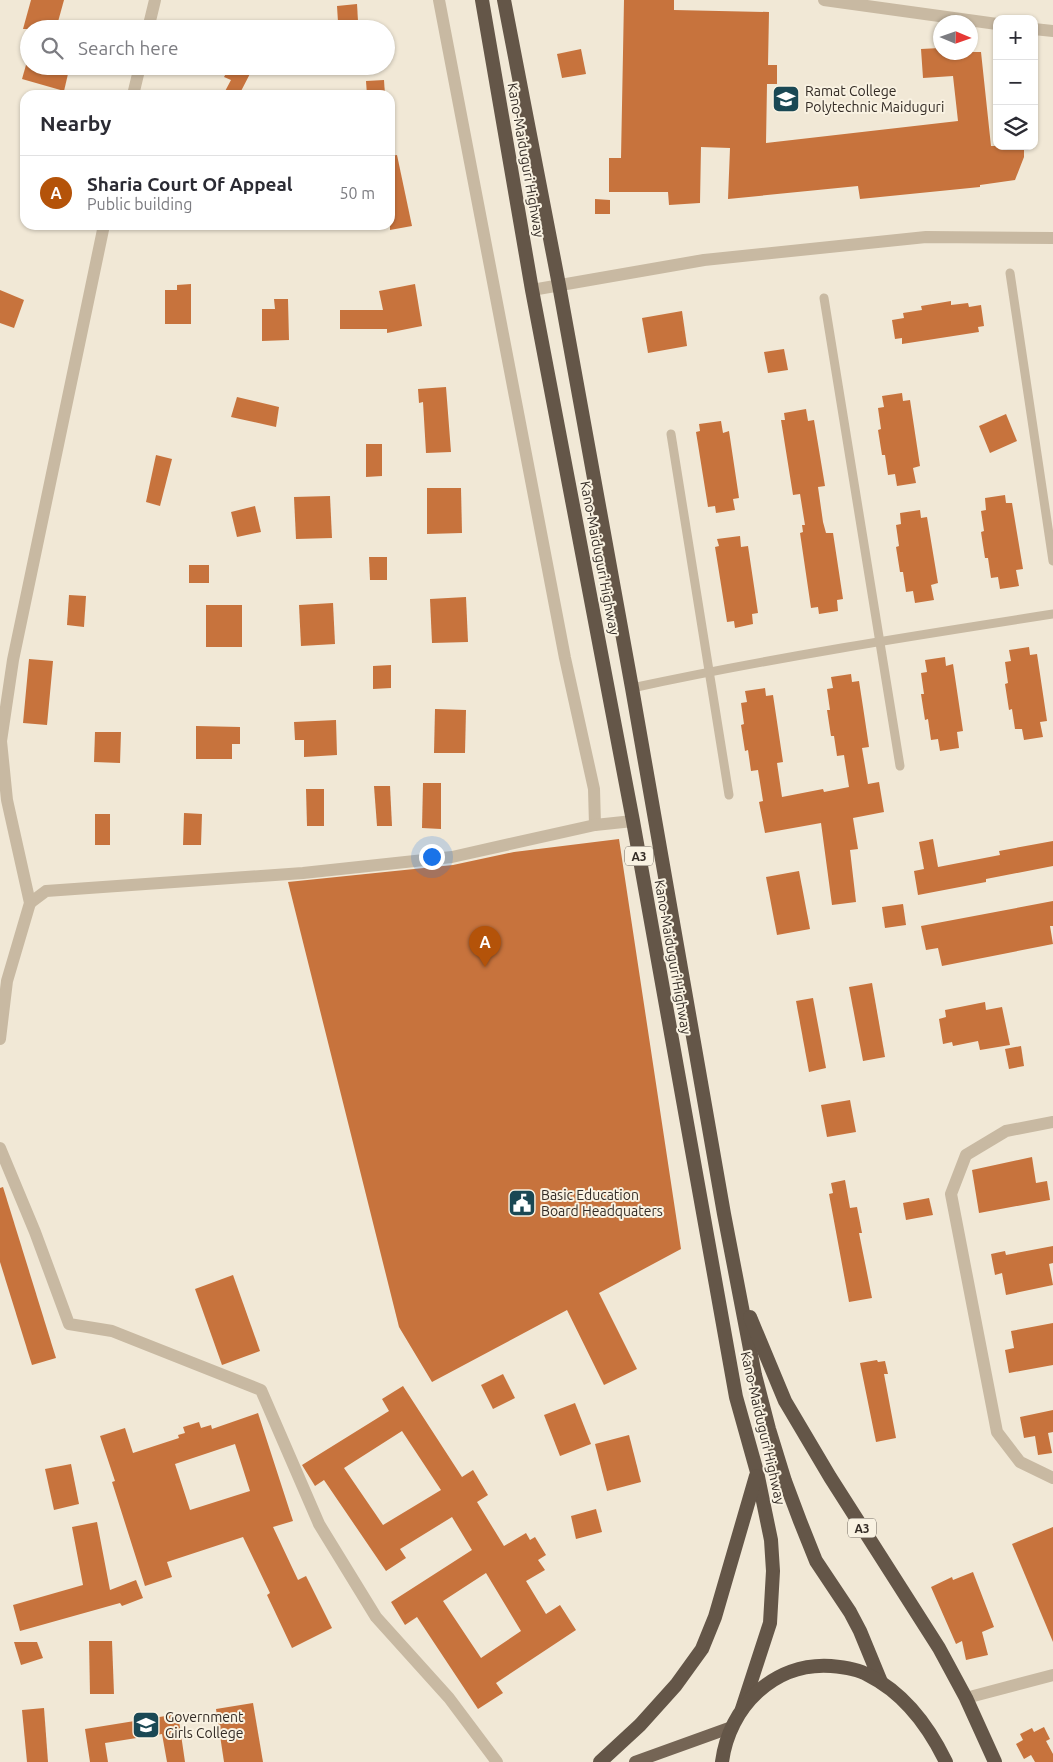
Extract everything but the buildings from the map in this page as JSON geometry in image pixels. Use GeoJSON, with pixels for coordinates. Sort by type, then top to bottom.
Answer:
{"type":"FeatureCollection","features":[{"type":"Feature","properties":{"kind":"highway","name":"Kano-Maiduguri Highway"},"geometry":{"type":"LineString","coordinates":[[482,0],[532,290],[632,821],[736,1397],[757,1472],[771,1540],[773,1571],[770,1623],[742,1709]]}},
{"type":"Feature","properties":{"kind":"highway","name":"Kano-Maiduguri Highway"},"geometry":{"type":"LineString","coordinates":[[504,0],[560,285],[724,1214],[755,1375],[785,1481],[816,1562],[850,1612],[868,1648],[881,1682]]}},
{"type":"Feature","properties":{"kind":"highway","name":"A3"},"geometry":{"type":"LineString","coordinates":[[738,1289],[785,1401],[851,1510],[939,1648],[966,1698],[996,1762]]}},
{"type":"Feature","properties":{"kind":"highway"},"geometry":{"type":"LineString","coordinates":[[600,1762],[640,1724],[676,1685],[702,1649],[715,1617],[757,1472]]}},
{"type":"Feature","properties":{"kind":"highway","name":"A3"},"geometry":{"type":"LineString","coordinates":[[722,1762],[726,1739],[742,1709],[754,1694],[769,1682],[786,1673],[804,1668],[823,1666],[842,1667],[866,1673],[881,1682],[912,1709],[931,1734],[946,1762]]}},
{"type":"Feature","properties":{"kind":"main road"},"geometry":{"type":"LineString","coordinates":[[635,1762],[732,1727]]}},
{"type":"Feature","properties":{"kind":"street"},"geometry":{"type":"LineString","coordinates":[[150,20],[155,0]]}},
{"type":"Feature","properties":{"kind":"street"},"geometry":{"type":"LineString","coordinates":[[439,0],[565,658],[594,789],[595,825]]}},
{"type":"Feature","properties":{"kind":"street"},"geometry":{"type":"LineString","coordinates":[[824,0],[993,23]]}},
{"type":"Feature","properties":{"kind":"street"},"geometry":{"type":"LineString","coordinates":[[1038,29],[1053,31]]}},
{"type":"Feature","properties":{"kind":"street"},"geometry":{"type":"LineString","coordinates":[[134,90],[138,75]]}},
{"type":"Feature","properties":{"kind":"street"},"geometry":{"type":"LineString","coordinates":[[0,1039],[7,981],[30,903],[7,800],[1,741],[13,660],[103,230]]}},
{"type":"Feature","properties":{"kind":"street"},"geometry":{"type":"LineString","coordinates":[[532,290],[704,260],[926,237],[1053,238]]}},
{"type":"Feature","properties":{"kind":"street"},"geometry":{"type":"LineString","coordinates":[[30,903],[46,891],[304,873],[452,857],[595,825],[632,821]]}},
{"type":"Feature","properties":{"kind":"street"},"geometry":{"type":"LineString","coordinates":[[1053,1122],[1006,1132],[966,1155],[951,1194],[997,1432],[1020,1462],[1053,1478]]}},
{"type":"Feature","properties":{"kind":"street"},"geometry":{"type":"LineString","coordinates":[[0,1148],[35,1232],[69,1324],[112,1331],[261,1390],[319,1524],[376,1618],[449,1698],[497,1762]]}},
{"type":"Feature","properties":{"kind":"street"},"geometry":{"type":"LineString","coordinates":[[966,1698],[1053,1675]]}},
{"type":"Feature","properties":{"kind":"lane"},"geometry":{"type":"LineString","coordinates":[[1010,273],[1053,561]]}},
{"type":"Feature","properties":{"kind":"lane"},"geometry":{"type":"LineString","coordinates":[[824,298],[900,766]]}},
{"type":"Feature","properties":{"kind":"lane"},"geometry":{"type":"LineString","coordinates":[[671,434],[729,795]]}},
{"type":"Feature","properties":{"kind":"lane"},"geometry":{"type":"LineString","coordinates":[[632,688],[709,671],[1053,614]]}},
{"type":"Feature","properties":{"kind":"place","name":"Ramat College Polytechnic Maiduguri"},"geometry":{"type":"Point","coordinates":[786,99]}},
{"type":"Feature","properties":{"kind":"place","name":"Sharia Court Of Appeal"},"geometry":{"type":"Point","coordinates":[485,967]}},
{"type":"Feature","properties":{"kind":"place","name":"Basic Education Board Headquaters"},"geometry":{"type":"Point","coordinates":[522,1203]}},
{"type":"Feature","properties":{"kind":"place","name":"Government Girls College"},"geometry":{"type":"Point","coordinates":[146,1725]}}]}
